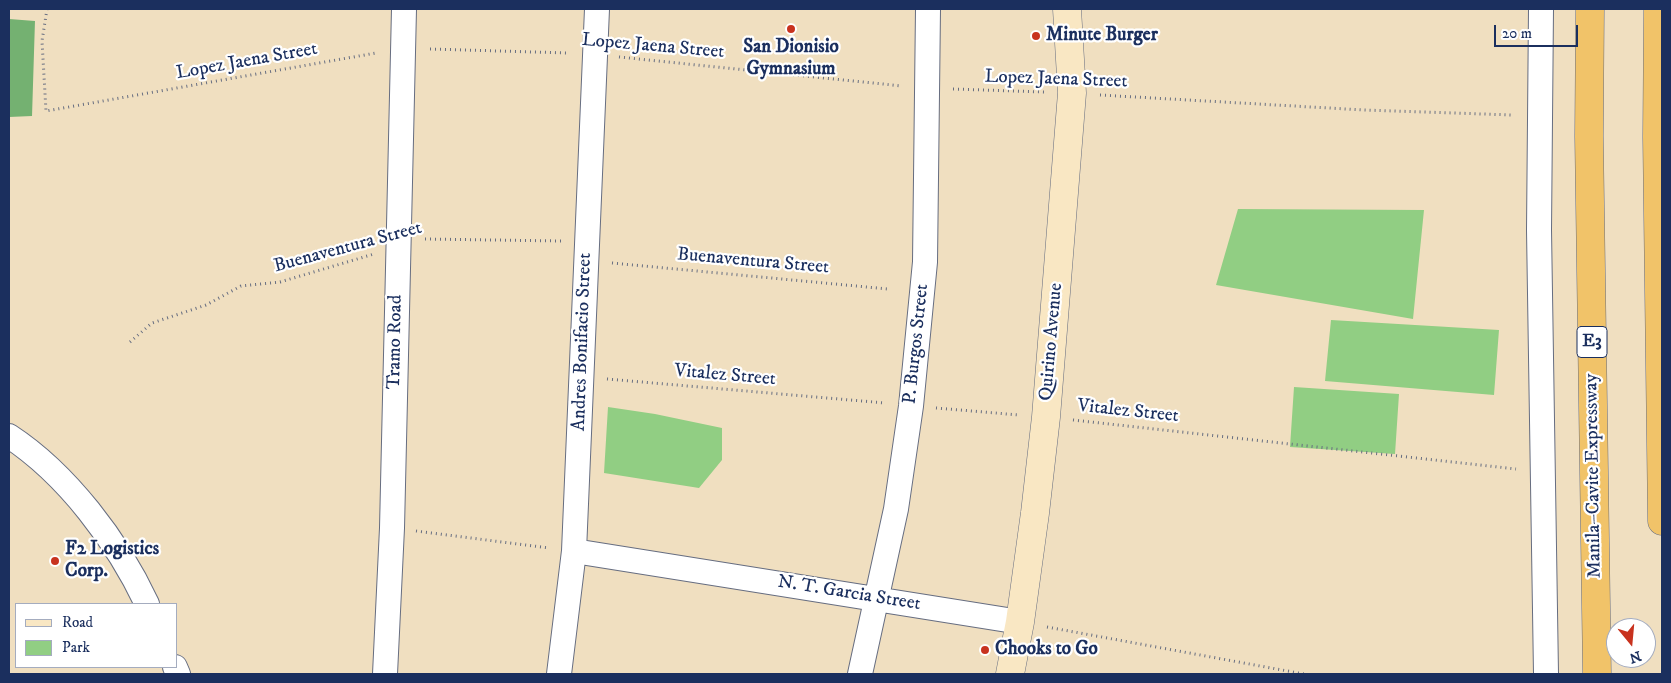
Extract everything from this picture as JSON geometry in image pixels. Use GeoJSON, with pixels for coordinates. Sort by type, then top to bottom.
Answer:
{"type":"FeatureCollection","features":[{"type":"Feature","properties":{"kind":"highway","name":"Manila–Cavite Expressway"},"geometry":{"type":"LineString","coordinates":[[1590,9],[1589,136],[1597,674]]}},
{"type":"Feature","properties":{"kind":"highway"},"geometry":{"type":"LineString","coordinates":[[1658,9],[1657,137],[1662,521]]}},
{"type":"Feature","properties":{"kind":"main road","name":"Quirino Avenue"},"geometry":{"type":"LineString","coordinates":[[1010,674],[1020,622],[1036,513],[1046,417],[1072,93],[1067,9]]}},
{"type":"Feature","properties":{"kind":"street","name":"Tramo Road"},"geometry":{"type":"LineString","coordinates":[[384,674],[392,528],[404,9]]}},
{"type":"Feature","properties":{"kind":"street","name":"Andres Bonifacio Street"},"geometry":{"type":"LineString","coordinates":[[559,674],[574,551],[597,9]]}},
{"type":"Feature","properties":{"kind":"street","name":"P. Burgos Street"},"geometry":{"type":"LineString","coordinates":[[860,674],[896,509],[911,406],[925,262],[928,9]]}},
{"type":"Feature","properties":{"kind":"street"},"geometry":{"type":"LineString","coordinates":[[1541,9],[1539,230],[1546,674]]}},
{"type":"Feature","properties":{"kind":"street"},"geometry":{"type":"LineString","coordinates":[[9,436],[67,484],[112,542],[146,603]]}},
{"type":"Feature","properties":{"kind":"street","name":"N. T. Garcia Street"},"geometry":{"type":"LineString","coordinates":[[574,551],[1020,622]]}},
{"type":"Feature","properties":{"kind":"path","name":"Lopez Jaena Street"},"geometry":{"type":"LineString","coordinates":[[47,9],[42,41],[46,111],[403,48],[595,54],[926,89],[1072,93],[1364,110],[1539,116]]}},
{"type":"Feature","properties":{"kind":"path","name":"Buenaventura Street"},"geometry":{"type":"LineString","coordinates":[[130,342],[152,323],[206,305],[241,286],[280,282],[420,239],[587,250],[888,289]]}},
{"type":"Feature","properties":{"kind":"path","name":"Vitalez Street"},"geometry":{"type":"LineString","coordinates":[[581,377],[1046,417],[1522,470]]}},
{"type":"Feature","properties":{"kind":"path"},"geometry":{"type":"LineString","coordinates":[[392,528],[574,551]]}},
{"type":"Feature","properties":{"kind":"path"},"geometry":{"type":"LineString","coordinates":[[1020,622],[1304,674]]}},
{"type":"Feature","properties":{"kind":"green space"},"geometry":{"type":"Polygon","coordinates":[[[9,19],[35,21],[32,116],[9,117],[9,19]]]}},
{"type":"Feature","properties":{"kind":"green space"},"geometry":{"type":"Polygon","coordinates":[[[1238,209],[1424,210],[1413,319],[1216,285],[1238,209]]]}},
{"type":"Feature","properties":{"kind":"green space"},"geometry":{"type":"Polygon","coordinates":[[[1331,320],[1499,330],[1494,395],[1325,381],[1331,320]]]}},
{"type":"Feature","properties":{"kind":"green space"},"geometry":{"type":"Polygon","coordinates":[[[1294,387],[1399,394],[1395,454],[1290,447],[1294,387]]]}},
{"type":"Feature","properties":{"kind":"green space"},"geometry":{"type":"Polygon","coordinates":[[[608,407],[655,414],[722,428],[722,460],[699,488],[604,473],[608,407]]]}},
{"type":"Feature","properties":{"kind":"place","name":"San Dionisio Gymnasium"},"geometry":{"type":"Point","coordinates":[791,29]}},
{"type":"Feature","properties":{"kind":"place","name":"Minute Burger"},"geometry":{"type":"Point","coordinates":[1036,36]}},
{"type":"Feature","properties":{"kind":"place","name":"F2 Logistics Corp."},"geometry":{"type":"Point","coordinates":[55,561]}},
{"type":"Feature","properties":{"kind":"place","name":"Chooks to Go"},"geometry":{"type":"Point","coordinates":[985,650]}}]}
